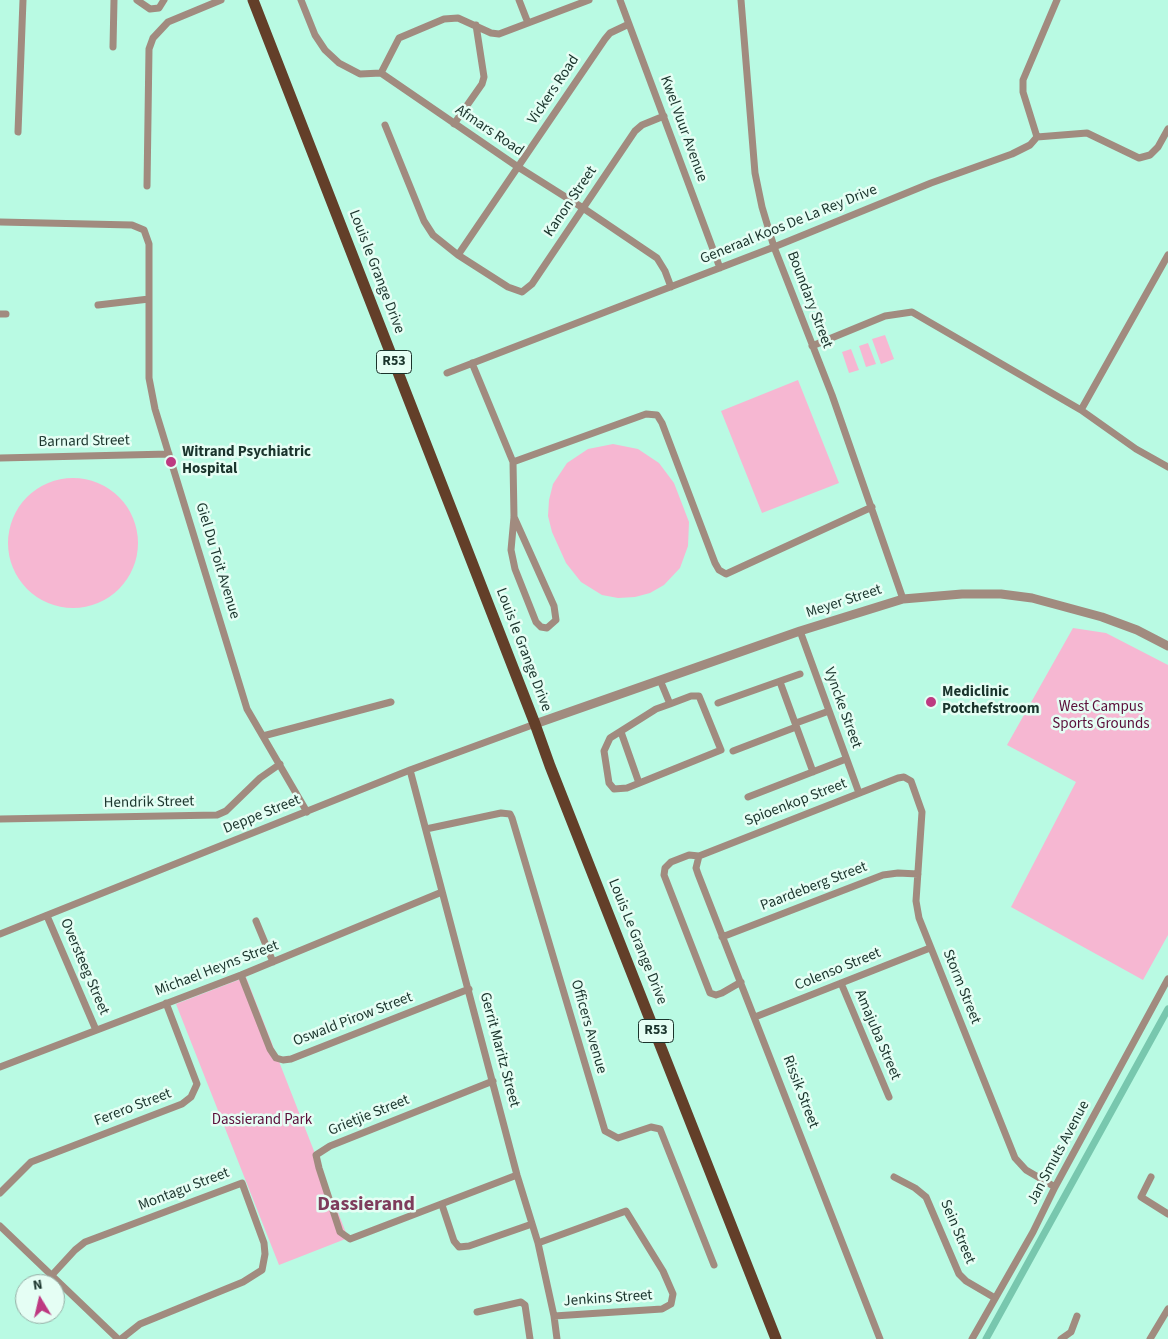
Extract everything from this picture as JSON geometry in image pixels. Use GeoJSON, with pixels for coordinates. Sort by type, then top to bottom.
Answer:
{"type":"FeatureCollection","features":[{"type":"Feature","properties":{"kind":"main road","name":"Louis le Grange Drive"},"geometry":{"type":"LineString","coordinates":[[253,0],[536,724]]}},
{"type":"Feature","properties":{"kind":"main road","name":"Louis Le Grange Drive"},"geometry":{"type":"LineString","coordinates":[[536,724],[550,766],[776,1339]]}},
{"type":"Feature","properties":{"kind":"street"},"geometry":{"type":"LineString","coordinates":[[18,132],[23,0]]}},
{"type":"Feature","properties":{"kind":"street"},"geometry":{"type":"LineString","coordinates":[[113,47],[114,0]]}},
{"type":"Feature","properties":{"kind":"street"},"geometry":{"type":"LineString","coordinates":[[137,0],[150,9],[159,8],[164,0]]}},
{"type":"Feature","properties":{"kind":"street"},"geometry":{"type":"LineString","coordinates":[[147,186],[149,49],[153,38],[168,22],[221,0]]}},
{"type":"Feature","properties":{"kind":"street"},"geometry":{"type":"LineString","coordinates":[[301,0],[315,35],[325,50],[339,63],[360,74],[381,73],[395,45],[405,35],[451,18],[476,24],[491,33],[499,34],[589,0]]}},
{"type":"Feature","properties":{"kind":"street"},"geometry":{"type":"LineString","coordinates":[[519,0],[528,23]]}},
{"type":"Feature","properties":{"kind":"street","name":"Kwel Vuur Avenue"},"geometry":{"type":"LineString","coordinates":[[620,0],[720,268]]}},
{"type":"Feature","properties":{"kind":"street","name":"Boundary Street"},"geometry":{"type":"LineString","coordinates":[[741,0],[757,188],[774,247],[872,507],[904,599]]}},
{"type":"Feature","properties":{"kind":"street"},"geometry":{"type":"LineString","coordinates":[[1057,0],[1023,80],[1023,92],[1037,137],[1088,134],[1140,158],[1150,155],[1158,147],[1168,129]]}},
{"type":"Feature","properties":{"kind":"street"},"geometry":{"type":"LineString","coordinates":[[454,124],[482,84],[484,77],[476,24]]}},
{"type":"Feature","properties":{"kind":"street","name":"Vickers Road"},"geometry":{"type":"LineString","coordinates":[[458,255],[605,39],[610,33],[629,24]]}},
{"type":"Feature","properties":{"kind":"street","name":"Afmars Road"},"geometry":{"type":"LineString","coordinates":[[381,73],[518,167],[657,258],[665,271],[671,287]]}},
{"type":"Feature","properties":{"kind":"street","name":"Kanon Street"},"geometry":{"type":"LineString","coordinates":[[458,255],[519,292],[530,286],[635,131],[642,125],[664,116]]}},
{"type":"Feature","properties":{"kind":"street"},"geometry":{"type":"LineString","coordinates":[[385,125],[424,221],[433,235],[458,255]]}},
{"type":"Feature","properties":{"kind":"street","name":"Generaal Koos De La Rey Drive"},"geometry":{"type":"LineString","coordinates":[[447,373],[774,247],[931,183],[1012,154],[1030,146],[1037,137]]}},
{"type":"Feature","properties":{"kind":"street","name":"Giel Du Toit Avenue"},"geometry":{"type":"LineString","coordinates":[[0,222],[137,226],[144,230],[149,244],[150,388],[247,709],[307,812]]}},
{"type":"Feature","properties":{"kind":"street"},"geometry":{"type":"LineString","coordinates":[[1081,410],[1168,255]]}},
{"type":"Feature","properties":{"kind":"street"},"geometry":{"type":"LineString","coordinates":[[98,305],[148,299]]}},
{"type":"Feature","properties":{"kind":"street"},"geometry":{"type":"LineString","coordinates":[[812,346],[886,316],[912,312],[1081,410],[1136,449],[1168,467]]}},
{"type":"Feature","properties":{"kind":"street"},"geometry":{"type":"LineString","coordinates":[[472,363],[513,462],[514,517],[512,550],[515,569],[536,622],[541,627],[547,628],[556,620],[554,606],[514,517]]}},
{"type":"Feature","properties":{"kind":"street"},"geometry":{"type":"LineString","coordinates":[[513,462],[646,414],[657,415],[662,423],[715,563],[719,570],[726,574],[872,507]]}},
{"type":"Feature","properties":{"kind":"street","name":"Barnard Street"},"geometry":{"type":"LineString","coordinates":[[0,458],[169,454]]}},
{"type":"Feature","properties":{"kind":"street","name":"Meyer Street"},"geometry":{"type":"LineString","coordinates":[[536,724],[800,631],[904,599],[962,594],[1001,594],[1032,598],[1102,617],[1137,630],[1168,646]]}},
{"type":"Feature","properties":{"kind":"street","name":"Vyncke Street"},"geometry":{"type":"LineString","coordinates":[[800,631],[859,793]]}},
{"type":"Feature","properties":{"kind":"street"},"geometry":{"type":"LineString","coordinates":[[718,703],[800,674]]}},
{"type":"Feature","properties":{"kind":"street"},"geometry":{"type":"LineString","coordinates":[[660,680],[670,704]]}},
{"type":"Feature","properties":{"kind":"street"},"geometry":{"type":"LineString","coordinates":[[780,682],[813,772]]}},
{"type":"Feature","properties":{"kind":"street"},"geometry":{"type":"LineString","coordinates":[[691,696],[699,696],[721,750],[639,783],[618,790],[614,789],[609,783],[604,751],[610,738],[656,709],[670,704],[691,696]]}},
{"type":"Feature","properties":{"kind":"street"},"geometry":{"type":"LineString","coordinates":[[263,736],[391,702]]}},
{"type":"Feature","properties":{"kind":"street"},"geometry":{"type":"LineString","coordinates":[[733,751],[829,711]]}},
{"type":"Feature","properties":{"kind":"street","name":"Deppe Street"},"geometry":{"type":"LineString","coordinates":[[0,934],[410,770],[536,724]]}},
{"type":"Feature","properties":{"kind":"street"},"geometry":{"type":"LineString","coordinates":[[621,732],[639,783]]}},
{"type":"Feature","properties":{"kind":"street"},"geometry":{"type":"LineString","coordinates":[[748,797],[846,759]]}},
{"type":"Feature","properties":{"kind":"street","name":"Hendrik Street"},"geometry":{"type":"LineString","coordinates":[[0,819],[214,815],[226,811],[260,778],[280,764]]}},
{"type":"Feature","properties":{"kind":"street","name":"Gerrit Maritz Street"},"geometry":{"type":"LineString","coordinates":[[410,770],[538,1243],[554,1316],[557,1339]]}},
{"type":"Feature","properties":{"kind":"street","name":"Spioenkop Street"},"geometry":{"type":"LineString","coordinates":[[741,982],[722,993],[716,995],[710,993],[664,875],[665,868],[671,862],[689,855],[699,856],[904,777]]}},
{"type":"Feature","properties":{"kind":"street","name":"Storm Street"},"geometry":{"type":"LineString","coordinates":[[904,777],[912,781],[922,812],[916,907],[930,948],[1015,1158],[1026,1170],[1055,1187]]}},
{"type":"Feature","properties":{"kind":"street","name":"Officers Avenue"},"geometry":{"type":"LineString","coordinates":[[426,829],[501,812],[510,814],[604,1131],[618,1138],[651,1127],[660,1129],[714,1265]]}},
{"type":"Feature","properties":{"kind":"street","name":"Rissik Street"},"geometry":{"type":"LineString","coordinates":[[699,856],[696,868],[880,1339]]}},
{"type":"Feature","properties":{"kind":"street","name":"Paardeberg Street"},"geometry":{"type":"LineString","coordinates":[[722,937],[883,876],[898,873],[918,874]]}},
{"type":"Feature","properties":{"kind":"street","name":"Michael Heyns Street"},"geometry":{"type":"LineString","coordinates":[[0,1067],[241,975],[442,892]]}},
{"type":"Feature","properties":{"kind":"street","name":"Oversteeg Street"},"geometry":{"type":"LineString","coordinates":[[47,916],[96,1030]]}},
{"type":"Feature","properties":{"kind":"street"},"geometry":{"type":"LineString","coordinates":[[256,921],[273,962]]}},
{"type":"Feature","properties":{"kind":"street","name":"Colenso Street"},"geometry":{"type":"LineString","coordinates":[[756,1018],[930,948]]}},
{"type":"Feature","properties":{"kind":"street","name":"Oswald Pirow Street"},"geometry":{"type":"LineString","coordinates":[[241,975],[270,1050],[276,1058],[283,1060],[291,1059],[469,989]]}},
{"type":"Feature","properties":{"kind":"street","name":"Jan Smuts Avenue"},"geometry":{"type":"LineString","coordinates":[[972,1339],[1032,1232],[1168,979]]}},
{"type":"Feature","properties":{"kind":"street","name":"Amajuba Street"},"geometry":{"type":"LineString","coordinates":[[841,983],[889,1097]]}},
{"type":"Feature","properties":{"kind":"street","name":"Ferero Street"},"geometry":{"type":"LineString","coordinates":[[0,1193],[31,1162],[182,1104],[191,1097],[197,1084],[166,1003]]}},
{"type":"Feature","properties":{"kind":"street","name":"Grietjie Street"},"geometry":{"type":"LineString","coordinates":[[493,1081],[330,1146],[316,1155],[318,1168],[338,1227],[343,1236],[348,1239],[442,1205],[518,1174]]}},
{"type":"Feature","properties":{"kind":"street","name":"Sein Street"},"geometry":{"type":"LineString","coordinates":[[894,1177],[915,1188],[926,1197],[959,1274],[966,1281],[995,1298]]}},
{"type":"Feature","properties":{"kind":"street"},"geometry":{"type":"LineString","coordinates":[[1151,1177],[1141,1197],[1168,1214]]}},
{"type":"Feature","properties":{"kind":"street","name":"Montagu Street"},"geometry":{"type":"LineString","coordinates":[[52,1274],[85,1242],[242,1183],[264,1243],[265,1254],[262,1270],[243,1282],[140,1324],[120,1339]]}},
{"type":"Feature","properties":{"kind":"street"},"geometry":{"type":"LineString","coordinates":[[442,1205],[454,1241],[459,1247],[469,1246],[532,1224]]}},
{"type":"Feature","properties":{"kind":"street","name":"Jenkins Street"},"geometry":{"type":"LineString","coordinates":[[538,1243],[626,1211],[658,1263],[673,1294],[672,1304],[662,1309],[554,1316]]}},
{"type":"Feature","properties":{"kind":"street"},"geometry":{"type":"LineString","coordinates":[[0,1226],[52,1274]]}},
{"type":"Feature","properties":{"kind":"street"},"geometry":{"type":"LineString","coordinates":[[65,1286],[120,1339]]}},
{"type":"Feature","properties":{"kind":"street"},"geometry":{"type":"LineString","coordinates":[[477,1312],[521,1302],[524,1305],[530,1339]]}},
{"type":"Feature","properties":{"kind":"street"},"geometry":{"type":"LineString","coordinates":[[1150,1339],[1168,1309]]}},
{"type":"Feature","properties":{"kind":"street"},"geometry":{"type":"LineString","coordinates":[[1062,1339],[1071,1332],[1077,1316]]}},
{"type":"Feature","properties":{"kind":"green space"},"geometry":{"type":"Polygon","coordinates":[[[885,335],[894,359],[881,364],[872,339],[885,335]]]}},
{"type":"Feature","properties":{"kind":"green space"},"geometry":{"type":"Polygon","coordinates":[[[868,343],[876,364],[866,367],[859,346],[868,343]]]}},
{"type":"Feature","properties":{"kind":"green space"},"geometry":{"type":"Polygon","coordinates":[[[851,349],[859,370],[849,373],[842,352],[851,349]]]}},
{"type":"Feature","properties":{"kind":"green space"},"geometry":{"type":"Polygon","coordinates":[[[798,380],[839,483],[762,513],[721,411],[798,380]]]}},
{"type":"Feature","properties":{"kind":"green space"},"geometry":{"type":"Polygon","coordinates":[[[613,444],[638,449],[659,463],[674,483],[689,522],[688,546],[680,568],[664,585],[650,593],[635,597],[618,598],[602,595],[581,582],[566,563],[552,532],[548,516],[553,484],[567,463],[588,449],[613,444]]]}},
{"type":"Feature","properties":{"kind":"green space"},"geometry":{"type":"Polygon","coordinates":[[[73,478],[86,479],[98,483],[119,497],[133,518],[137,530],[137,556],[133,568],[119,589],[98,603],[86,607],[73,608],[60,607],[48,603],[27,589],[13,568],[9,556],[8,543],[9,530],[13,518],[27,497],[48,483],[60,479],[73,478]]]}},
{"type":"Feature","properties":{"kind":"green space","name":"West Campus Sports Grounds"},"geometry":{"type":"Polygon","coordinates":[[[1073,628],[1106,633],[1168,665],[1168,935],[1143,980],[1011,907],[1076,782],[1007,745],[1073,628]]]}},
{"type":"Feature","properties":{"kind":"green space","name":"Dassierand Park"},"geometry":{"type":"Polygon","coordinates":[[[246,977],[348,1238],[279,1265],[176,1004],[246,977]]]}},
{"type":"Feature","properties":{"kind":"waterway"},"geometry":{"type":"LineString","coordinates":[[986,1339],[1168,1009]]}},
{"type":"Feature","properties":{"kind":"place","name":"Witrand Psychiatric Hospital"},"geometry":{"type":"Point","coordinates":[171,462]}},
{"type":"Feature","properties":{"kind":"place","name":"Mediclinic Potchefstroom"},"geometry":{"type":"Point","coordinates":[931,702]}},
{"type":"Feature","properties":{"kind":"district","name":"Dassierand"},"geometry":{"type":"Point","coordinates":[366,1206]}}]}
